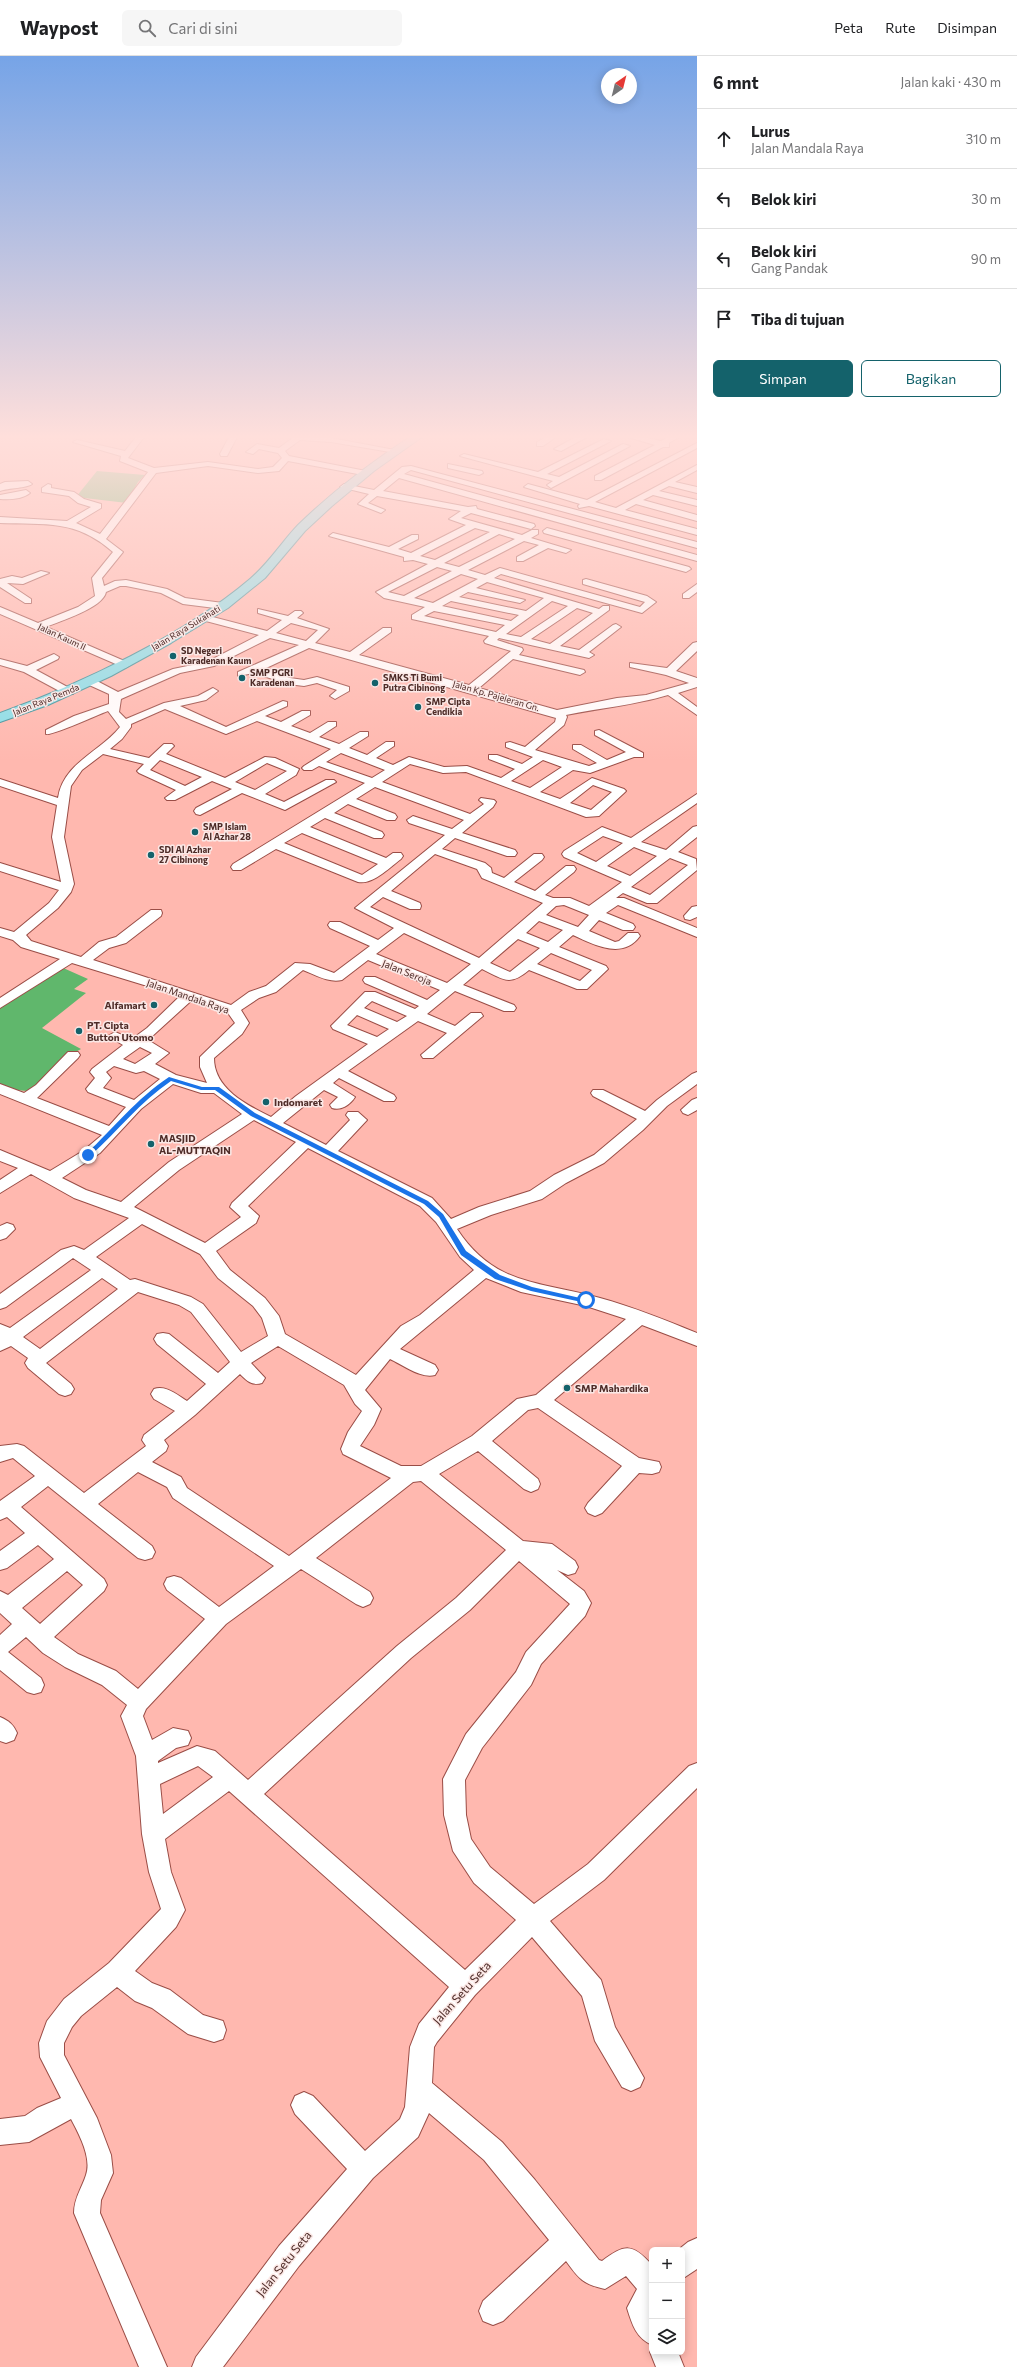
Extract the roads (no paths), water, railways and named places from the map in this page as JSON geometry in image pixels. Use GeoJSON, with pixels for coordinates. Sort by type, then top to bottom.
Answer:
{"type":"FeatureCollection","features":[{"type":"Feature","properties":{"kind":"main road","name":"Jalan Raya Sukahati"},"geometry":{"type":"LineString","coordinates":[[91,682],[125,665],[223,606],[262,575],[288,545]]}},
{"type":"Feature","properties":{"kind":"main road","name":"Jalan Raya Pemda"},"geometry":{"type":"LineString","coordinates":[[0,718],[69,692],[91,682]]}},
{"type":"Feature","properties":{"kind":"street"},"geometry":{"type":"LineString","coordinates":[[39,626],[88,606],[100,597],[101,591],[97,578],[118,552],[109,545]]}},
{"type":"Feature","properties":{"kind":"street"},"geometry":{"type":"LineString","coordinates":[[369,545],[460,571],[546,601]]}},
{"type":"Feature","properties":{"kind":"street"},"geometry":{"type":"LineString","coordinates":[[390,550],[400,545]]}},
{"type":"Feature","properties":{"kind":"street"},"geometry":{"type":"LineString","coordinates":[[400,563],[434,545]]}},
{"type":"Feature","properties":{"kind":"street"},"geometry":{"type":"LineString","coordinates":[[472,545],[380,592],[386,596],[512,624]]}},
{"type":"Feature","properties":{"kind":"street"},"geometry":{"type":"LineString","coordinates":[[406,600],[510,545]]}},
{"type":"Feature","properties":{"kind":"street"},"geometry":{"type":"LineString","coordinates":[[520,559],[547,545],[566,550]]}},
{"type":"Feature","properties":{"kind":"street"},"geometry":{"type":"LineString","coordinates":[[601,545],[686,569]]}},
{"type":"Feature","properties":{"kind":"street"},"geometry":{"type":"LineString","coordinates":[[649,545],[697,558]]}},
{"type":"Feature","properties":{"kind":"street"},"geometry":{"type":"LineString","coordinates":[[531,553],[543,556]]}},
{"type":"Feature","properties":{"kind":"street"},"geometry":{"type":"LineString","coordinates":[[0,572],[13,568]]}},
{"type":"Feature","properties":{"kind":"street"},"geometry":{"type":"LineString","coordinates":[[586,582],[651,600],[642,610],[504,571],[484,579],[416,617],[585,654],[616,626]]}},
{"type":"Feature","properties":{"kind":"street"},"geometry":{"type":"LineString","coordinates":[[0,583],[12,579],[23,581],[44,573]]}},
{"type":"Feature","properties":{"kind":"street"},"geometry":{"type":"LineString","coordinates":[[10,589],[22,585],[23,581]]}},
{"type":"Feature","properties":{"kind":"street"},"geometry":{"type":"LineString","coordinates":[[0,583],[28,601]]}},
{"type":"Feature","properties":{"kind":"street"},"geometry":{"type":"LineString","coordinates":[[101,591],[118,583],[126,583],[164,591],[183,601],[223,606]]}},
{"type":"Feature","properties":{"kind":"street"},"geometry":{"type":"LineString","coordinates":[[686,596],[697,587]]}},
{"type":"Feature","properties":{"kind":"street"},"geometry":{"type":"LineString","coordinates":[[467,589],[546,601],[600,612]]}},
{"type":"Feature","properties":{"kind":"street"},"geometry":{"type":"LineString","coordinates":[[450,598],[527,614]]}},
{"type":"Feature","properties":{"kind":"street"},"geometry":{"type":"LineString","coordinates":[[471,689],[512,656],[518,649],[489,642],[496,635],[546,601]]}},
{"type":"Feature","properties":{"kind":"street"},"geometry":{"type":"LineString","coordinates":[[552,647],[614,603]]}},
{"type":"Feature","properties":{"kind":"street"},"geometry":{"type":"LineString","coordinates":[[239,626],[270,604]]}},
{"type":"Feature","properties":{"kind":"street"},"geometry":{"type":"LineString","coordinates":[[522,641],[574,606]]}},
{"type":"Feature","properties":{"kind":"street","name":"Jalan Kaum II"},"geometry":{"type":"LineString","coordinates":[[0,610],[125,665]]}},
{"type":"Feature","properties":{"kind":"street"},"geometry":{"type":"LineString","coordinates":[[242,674],[248,665],[278,660],[306,644],[324,629],[295,616],[261,611]]}},
{"type":"Feature","properties":{"kind":"street"},"geometry":{"type":"LineString","coordinates":[[50,732],[177,671],[201,666],[225,656],[269,634],[295,616]]}},
{"type":"Feature","properties":{"kind":"street","name":"Jalan Kp. Pajeleran Gn."},"geometry":{"type":"LineString","coordinates":[[205,618],[351,656],[557,713],[670,692],[697,683]]}},
{"type":"Feature","properties":{"kind":"street"},"geometry":{"type":"LineString","coordinates":[[351,656],[388,630]]}},
{"type":"Feature","properties":{"kind":"street"},"geometry":{"type":"LineString","coordinates":[[669,672],[695,650]]}},
{"type":"Feature","properties":{"kind":"street"},"geometry":{"type":"LineString","coordinates":[[225,656],[288,681],[304,682],[317,680],[345,689],[335,696]]}},
{"type":"Feature","properties":{"kind":"street"},"geometry":{"type":"LineString","coordinates":[[512,656],[580,672]]}},
{"type":"Feature","properties":{"kind":"street"},"geometry":{"type":"LineString","coordinates":[[28,670],[54,657]]}},
{"type":"Feature","properties":{"kind":"street"},"geometry":{"type":"LineString","coordinates":[[0,662],[28,670],[69,692]]}},
{"type":"Feature","properties":{"kind":"street"},"geometry":{"type":"LineString","coordinates":[[634,665],[669,672],[697,683]]}},
{"type":"Feature","properties":{"kind":"street"},"geometry":{"type":"LineString","coordinates":[[91,682],[110,690],[114,701],[113,713],[125,723]]}},
{"type":"Feature","properties":{"kind":"street"},"geometry":{"type":"LineString","coordinates":[[125,723],[168,706],[202,698],[213,691]]}},
{"type":"Feature","properties":{"kind":"street"},"geometry":{"type":"LineString","coordinates":[[670,692],[697,712]]}},
{"type":"Feature","properties":{"kind":"street"},"geometry":{"type":"LineString","coordinates":[[168,706],[226,730],[283,704]]}},
{"type":"Feature","properties":{"kind":"street"},"geometry":{"type":"LineString","coordinates":[[281,727],[306,713]]}},
{"type":"Feature","properties":{"kind":"street"},"geometry":{"type":"LineString","coordinates":[[528,750],[560,723],[562,718],[557,713]]}},
{"type":"Feature","properties":{"kind":"street"},"geometry":{"type":"LineString","coordinates":[[257,717],[394,769]]}},
{"type":"Feature","properties":{"kind":"street"},"geometry":{"type":"LineString","coordinates":[[18,937],[25,928],[60,899],[68,884],[58,837],[66,782],[78,768],[125,730],[125,723]]}},
{"type":"Feature","properties":{"kind":"street"},"geometry":{"type":"LineString","coordinates":[[310,738],[332,724]]}},
{"type":"Feature","properties":{"kind":"street"},"geometry":{"type":"LineString","coordinates":[[510,745],[586,771],[637,754],[599,733]]}},
{"type":"Feature","properties":{"kind":"street"},"geometry":{"type":"LineString","coordinates":[[364,734],[312,765],[373,783],[473,819]]}},
{"type":"Feature","properties":{"kind":"street"},"geometry":{"type":"LineString","coordinates":[[368,759],[390,744]]}},
{"type":"Feature","properties":{"kind":"street"},"geometry":{"type":"LineString","coordinates":[[168,746],[142,771],[186,790]]}},
{"type":"Feature","properties":{"kind":"street"},"geometry":{"type":"LineString","coordinates":[[577,747],[607,764]]}},
{"type":"Feature","properties":{"kind":"street"},"geometry":{"type":"LineString","coordinates":[[101,750],[155,759],[212,776],[285,806],[298,801],[330,782]]}},
{"type":"Feature","properties":{"kind":"street"},"geometry":{"type":"LineString","coordinates":[[502,782],[542,756]]}},
{"type":"Feature","properties":{"kind":"street"},"geometry":{"type":"LineString","coordinates":[[493,757],[523,768]]}},
{"type":"Feature","properties":{"kind":"street"},"geometry":{"type":"LineString","coordinates":[[227,782],[265,760],[272,760],[293,769],[292,773],[256,794]]}},
{"type":"Feature","properties":{"kind":"street"},"geometry":{"type":"LineString","coordinates":[[237,867],[325,814],[407,761],[412,760],[443,770],[464,768],[560,804]]}},
{"type":"Feature","properties":{"kind":"street"},"geometry":{"type":"LineString","coordinates":[[532,793],[571,766]]}},
{"type":"Feature","properties":{"kind":"street"},"geometry":{"type":"LineString","coordinates":[[172,798],[212,776]]}},
{"type":"Feature","properties":{"kind":"street"},"geometry":{"type":"LineString","coordinates":[[1,783],[62,804]]}},
{"type":"Feature","properties":{"kind":"street"},"geometry":{"type":"LineString","coordinates":[[200,811],[242,788]]}},
{"type":"Feature","properties":{"kind":"street"},"geometry":{"type":"LineString","coordinates":[[597,867],[634,843],[697,798]]}},
{"type":"Feature","properties":{"kind":"street"},"geometry":{"type":"LineString","coordinates":[[347,800],[391,817]]}},
{"type":"Feature","properties":{"kind":"street"},"geometry":{"type":"LineString","coordinates":[[485,800],[490,803],[473,819],[361,908],[510,977],[513,977],[549,947],[580,933]]}},
{"type":"Feature","properties":{"kind":"street"},"geometry":{"type":"LineString","coordinates":[[325,814],[378,835]]}},
{"type":"Feature","properties":{"kind":"street"},"geometry":{"type":"LineString","coordinates":[[413,820],[511,853]]}},
{"type":"Feature","properties":{"kind":"street"},"geometry":{"type":"LineString","coordinates":[[275,844],[362,879],[368,877],[392,860],[301,828]]}},
{"type":"Feature","properties":{"kind":"street"},"geometry":{"type":"LineString","coordinates":[[567,955],[594,913],[626,884],[683,843],[697,830]]}},
{"type":"Feature","properties":{"kind":"street"},"geometry":{"type":"LineString","coordinates":[[600,832],[634,843],[692,862],[695,865],[652,900],[597,867],[568,854],[600,832]]}},
{"type":"Feature","properties":{"kind":"street"},"geometry":{"type":"LineString","coordinates":[[683,843],[697,849]]}},
{"type":"Feature","properties":{"kind":"street"},"geometry":{"type":"LineString","coordinates":[[434,850],[485,868],[486,874],[505,883],[552,902],[565,901],[594,913],[630,931],[623,945],[618,946],[538,916]]}},
{"type":"Feature","properties":{"kind":"street"},"geometry":{"type":"LineString","coordinates":[[505,883],[538,857]]}},
{"type":"Feature","properties":{"kind":"street"},"geometry":{"type":"LineString","coordinates":[[0,867],[66,888]]}},
{"type":"Feature","properties":{"kind":"street"},"geometry":{"type":"LineString","coordinates":[[537,896],[570,869]]}},
{"type":"Feature","properties":{"kind":"street"},"geometry":{"type":"LineString","coordinates":[[381,892],[415,906]]}},
{"type":"Feature","properties":{"kind":"street"},"geometry":{"type":"LineString","coordinates":[[272,1124],[323,1083],[423,1009],[517,934],[552,902]]}},
{"type":"Feature","properties":{"kind":"street"},"geometry":{"type":"LineString","coordinates":[[594,913],[614,902],[622,902],[697,933]]}},
{"type":"Feature","properties":{"kind":"street"},"geometry":{"type":"LineString","coordinates":[[0,1004],[104,945],[121,940],[156,913]]}},
{"type":"Feature","properties":{"kind":"street"},"geometry":{"type":"LineString","coordinates":[[336,925],[379,945]]}},
{"type":"Feature","properties":{"kind":"street"},"geometry":{"type":"LineString","coordinates":[[232,1010],[254,995],[271,989],[297,967],[304,966],[328,976],[337,977],[402,928]]}},
{"type":"Feature","properties":{"kind":"street","name":"Jalan Mandala Raya"},"geometry":{"type":"LineString","coordinates":[[0,932],[18,937],[26,944],[190,995],[232,1010],[240,1018],[242,1023],[207,1057],[205,1067],[217,1088],[253,1114],[426,1202],[441,1215],[464,1253],[485,1270],[514,1284],[586,1300],[697,1340]]}},
{"type":"Feature","properties":{"kind":"street"},"geometry":{"type":"LineString","coordinates":[[517,934],[602,969],[582,986],[528,965]]}},
{"type":"Feature","properties":{"kind":"street","name":"Jalan Seroja"},"geometry":{"type":"LineString","coordinates":[[366,955],[509,1008]]}},
{"type":"Feature","properties":{"kind":"street"},"geometry":{"type":"LineString","coordinates":[[370,980],[423,1009],[457,1032]]}},
{"type":"Feature","properties":{"kind":"street"},"geometry":{"type":"LineString","coordinates":[[136,1106],[93,1089],[104,1078],[97,1072],[137,1043],[190,995]]}},
{"type":"Feature","properties":{"kind":"street"},"geometry":{"type":"LineString","coordinates":[[379,1043],[338,1026],[367,996],[372,995],[423,1009]]}},
{"type":"Feature","properties":{"kind":"street"},"geometry":{"type":"LineString","coordinates":[[354,1009],[399,1028]]}},
{"type":"Feature","properties":{"kind":"street"},"geometry":{"type":"LineString","coordinates":[[428,1055],[476,1016]]}},
{"type":"Feature","properties":{"kind":"street"},"geometry":{"type":"LineString","coordinates":[[112,1060],[136,1069],[162,1053],[115,1036]]}},
{"type":"Feature","properties":{"kind":"street"},"geometry":{"type":"LineString","coordinates":[[26,1100],[41,1088],[73,1055]]}},
{"type":"Feature","properties":{"kind":"street"},"geometry":{"type":"LineString","coordinates":[[144,1065],[171,1078],[201,1088],[217,1088]]}},
{"type":"Feature","properties":{"kind":"street"},"geometry":{"type":"LineString","coordinates":[[338,1072],[389,1098]]}},
{"type":"Feature","properties":{"kind":"street"},"geometry":{"type":"LineString","coordinates":[[447,1227],[486,1211],[536,1195],[560,1178],[599,1159],[662,1103],[697,1077]]}},
{"type":"Feature","properties":{"kind":"street"},"geometry":{"type":"LineString","coordinates":[[51,1178],[88,1155],[112,1133],[116,1126],[151,1092],[171,1078]]}},
{"type":"Feature","properties":{"kind":"street"},"geometry":{"type":"LineString","coordinates":[[323,1083],[348,1096],[337,1105]]}},
{"type":"Feature","properties":{"kind":"street"},"geometry":{"type":"LineString","coordinates":[[0,1089],[112,1133]]}},
{"type":"Feature","properties":{"kind":"street"},"geometry":{"type":"LineString","coordinates":[[598,1093],[646,1118]]}},
{"type":"Feature","properties":{"kind":"street"},"geometry":{"type":"LineString","coordinates":[[123,1208],[174,1166],[253,1114]]}},
{"type":"Feature","properties":{"kind":"street"},"geometry":{"type":"LineString","coordinates":[[328,1152],[341,1141],[342,1136],[359,1120],[353,1115]]}},
{"type":"Feature","properties":{"kind":"street"},"geometry":{"type":"LineString","coordinates":[[206,1250],[250,1219],[251,1216],[238,1209],[306,1142]]}},
{"type":"Feature","properties":{"kind":"street"},"geometry":{"type":"LineString","coordinates":[[0,1155],[30,1167],[80,1194],[123,1208],[141,1216],[206,1250],[224,1274],[259,1302],[270,1316],[278,1338],[350,1380],[354,1389],[372,1409],[370,1417],[352,1438],[350,1449],[397,1473],[417,1474],[519,1549],[578,1598],[581,1603],[578,1610],[533,1658],[524,1678],[474,1741],[454,1779],[455,1814],[461,1843],[482,1875],[533,1919],[565,1959],[592,1989],[604,2032],[611,2048],[631,2078]]}},
{"type":"Feature","properties":{"kind":"street"},"geometry":{"type":"LineString","coordinates":[[0,1188],[30,1167]]}},
{"type":"Feature","properties":{"kind":"street"},"geometry":{"type":"LineString","coordinates":[[85,1257],[141,1216]]}},
{"type":"Feature","properties":{"kind":"street"},"geometry":{"type":"LineString","coordinates":[[0,1302],[67,1254],[74,1252],[85,1257],[131,1289]]}},
{"type":"Feature","properties":{"kind":"street"},"geometry":{"type":"LineString","coordinates":[[41,1358],[4,1338],[102,1270]]}},
{"type":"Feature","properties":{"kind":"street"},"geometry":{"type":"LineString","coordinates":[[354,1389],[418,1322],[426,1319],[485,1270]]}},
{"type":"Feature","properties":{"kind":"street"},"geometry":{"type":"LineString","coordinates":[[65,1389],[34,1363],[135,1285],[185,1301],[197,1308],[240,1363],[256,1378]]}},
{"type":"Feature","properties":{"kind":"street"},"geometry":{"type":"LineString","coordinates":[[153,2367],[87,2213],[89,2194],[98,2179],[101,2168],[87,2125],[52,2057],[50,2047],[54,2035],[66,2015],[88,1993],[116,1972],[168,1919],[173,1910],[160,1872],[153,1831],[148,1767],[132,1716],[139,1702],[219,1618],[417,1474],[479,1441],[523,1404],[541,1401],[639,1318]]}},
{"type":"Feature","properties":{"kind":"street"},"geometry":{"type":"LineString","coordinates":[[84,1505],[100,1490],[159,1446],[151,1440],[188,1410],[240,1363],[262,1346],[278,1338]]}},
{"type":"Feature","properties":{"kind":"street"},"geometry":{"type":"LineString","coordinates":[[163,1339],[218,1383]]}},
{"type":"Feature","properties":{"kind":"street"},"geometry":{"type":"LineString","coordinates":[[389,1351],[429,1370]]}},
{"type":"Feature","properties":{"kind":"street"},"geometry":{"type":"LineString","coordinates":[[160,1394],[188,1410]]}},
{"type":"Feature","properties":{"kind":"street"},"geometry":{"type":"LineString","coordinates":[[541,1401],[644,1466],[595,1508]]}},
{"type":"Feature","properties":{"kind":"street"},"geometry":{"type":"LineString","coordinates":[[479,1441],[531,1484]]}},
{"type":"Feature","properties":{"kind":"street"},"geometry":{"type":"LineString","coordinates":[[0,1455],[6,1450],[17,1451],[145,1552]]}},
{"type":"Feature","properties":{"kind":"street"},"geometry":{"type":"LineString","coordinates":[[138,1463],[174,1482],[180,1493],[294,1562],[363,1598]]}},
{"type":"Feature","properties":{"kind":"street"},"geometry":{"type":"LineString","coordinates":[[0,1647],[33,1631],[97,1585],[38,1534],[4,1510],[48,1476]]}},
{"type":"Feature","properties":{"kind":"street"},"geometry":{"type":"LineString","coordinates":[[0,1562],[38,1534]]}},
{"type":"Feature","properties":{"kind":"street"},"geometry":{"type":"LineString","coordinates":[[249,1794],[404,1652],[463,1604],[519,1549],[545,1550],[568,1567]]}},
{"type":"Feature","properties":{"kind":"street"},"geometry":{"type":"LineString","coordinates":[[68,1559],[4,1604],[60,1654],[109,1678],[139,1702]]}},
{"type":"Feature","properties":{"kind":"street"},"geometry":{"type":"LineString","coordinates":[[174,1584],[219,1618]]}},
{"type":"Feature","properties":{"kind":"street"},"geometry":{"type":"LineString","coordinates":[[0,1658],[34,1686]]}},
{"type":"Feature","properties":{"kind":"street"},"geometry":{"type":"LineString","coordinates":[[148,1767],[173,1738],[180,1738]]}},
{"type":"Feature","properties":{"kind":"street"},"geometry":{"type":"LineString","coordinates":[[148,1767],[201,1756],[207,1758],[466,1986]]}},
{"type":"Feature","properties":{"kind":"street","name":"Jalan Setu Seta"},"geometry":{"type":"LineString","coordinates":[[206,2367],[289,2256],[364,2169],[409,2128],[418,2108],[418,2088],[422,2047],[428,2033],[466,1986],[533,1919],[596,1872],[697,1773]]}},
{"type":"Feature","properties":{"kind":"street"},"geometry":{"type":"LineString","coordinates":[[153,1831],[230,1778]]}},
{"type":"Feature","properties":{"kind":"street"},"geometry":{"type":"LineString","coordinates":[[153,1831],[203,1788]]}},
{"type":"Feature","properties":{"kind":"street"},"geometry":{"type":"LineString","coordinates":[[116,1972],[144,1992],[161,1999],[197,2024],[214,2030]]}},
{"type":"Feature","properties":{"kind":"street"},"geometry":{"type":"LineString","coordinates":[[418,2088],[493,2151],[526,2189],[591,2272],[605,2275],[624,2261],[630,2261],[650,2283]]}},
{"type":"Feature","properties":{"kind":"street"},"geometry":{"type":"LineString","coordinates":[[9,2130],[29,2129],[46,2117],[77,2104]]}},
{"type":"Feature","properties":{"kind":"street"},"geometry":{"type":"LineString","coordinates":[[304,2105],[364,2169]]}},
{"type":"Feature","properties":{"kind":"street"},"geometry":{"type":"LineString","coordinates":[[494,2311],[566,2242]]}},
{"type":"Feature","properties":{"kind":"street"},"geometry":{"type":"LineString","coordinates":[[685,2262],[697,2251]]}},
{"type":"Feature","properties":{"kind":"street"},"geometry":{"type":"LineString","coordinates":[[649,2295],[641,2308],[644,2318],[649,2326]]}},
{"type":"Feature","properties":{"kind":"street"},"geometry":{"type":"LineString","coordinates":[[665,2355],[670,2367]]}},
{"type":"Feature","properties":{"kind":"place","name":"SD Negeri Karadenan Kaum"},"geometry":{"type":"Point","coordinates":[173,656]}},
{"type":"Feature","properties":{"kind":"place","name":"SMP PGRI Karadenan"},"geometry":{"type":"Point","coordinates":[242,678]}},
{"type":"Feature","properties":{"kind":"place","name":"SMKS Ti Bumi Putra Cibinong"},"geometry":{"type":"Point","coordinates":[375,683]}},
{"type":"Feature","properties":{"kind":"place","name":"SMP Cipta Cendikia"},"geometry":{"type":"Point","coordinates":[418,707]}},
{"type":"Feature","properties":{"kind":"place","name":"SMP Islam Al Azhar 28"},"geometry":{"type":"Point","coordinates":[195,832]}},
{"type":"Feature","properties":{"kind":"place","name":"SDI Al Azhar 27 Cibinong"},"geometry":{"type":"Point","coordinates":[151,855]}},
{"type":"Feature","properties":{"kind":"place","name":"Alfamart"},"geometry":{"type":"Point","coordinates":[154,1005]}},
{"type":"Feature","properties":{"kind":"place","name":"PT. Cipta Button Utomo"},"geometry":{"type":"Point","coordinates":[79,1031]}},
{"type":"Feature","properties":{"kind":"place","name":"Indomaret"},"geometry":{"type":"Point","coordinates":[266,1102]}},
{"type":"Feature","properties":{"kind":"place","name":"MASJID AL-MUTTAQIN"},"geometry":{"type":"Point","coordinates":[151,1144]}},
{"type":"Feature","properties":{"kind":"place","name":"SMP Mahardika"},"geometry":{"type":"Point","coordinates":[567,1388]}}]}
